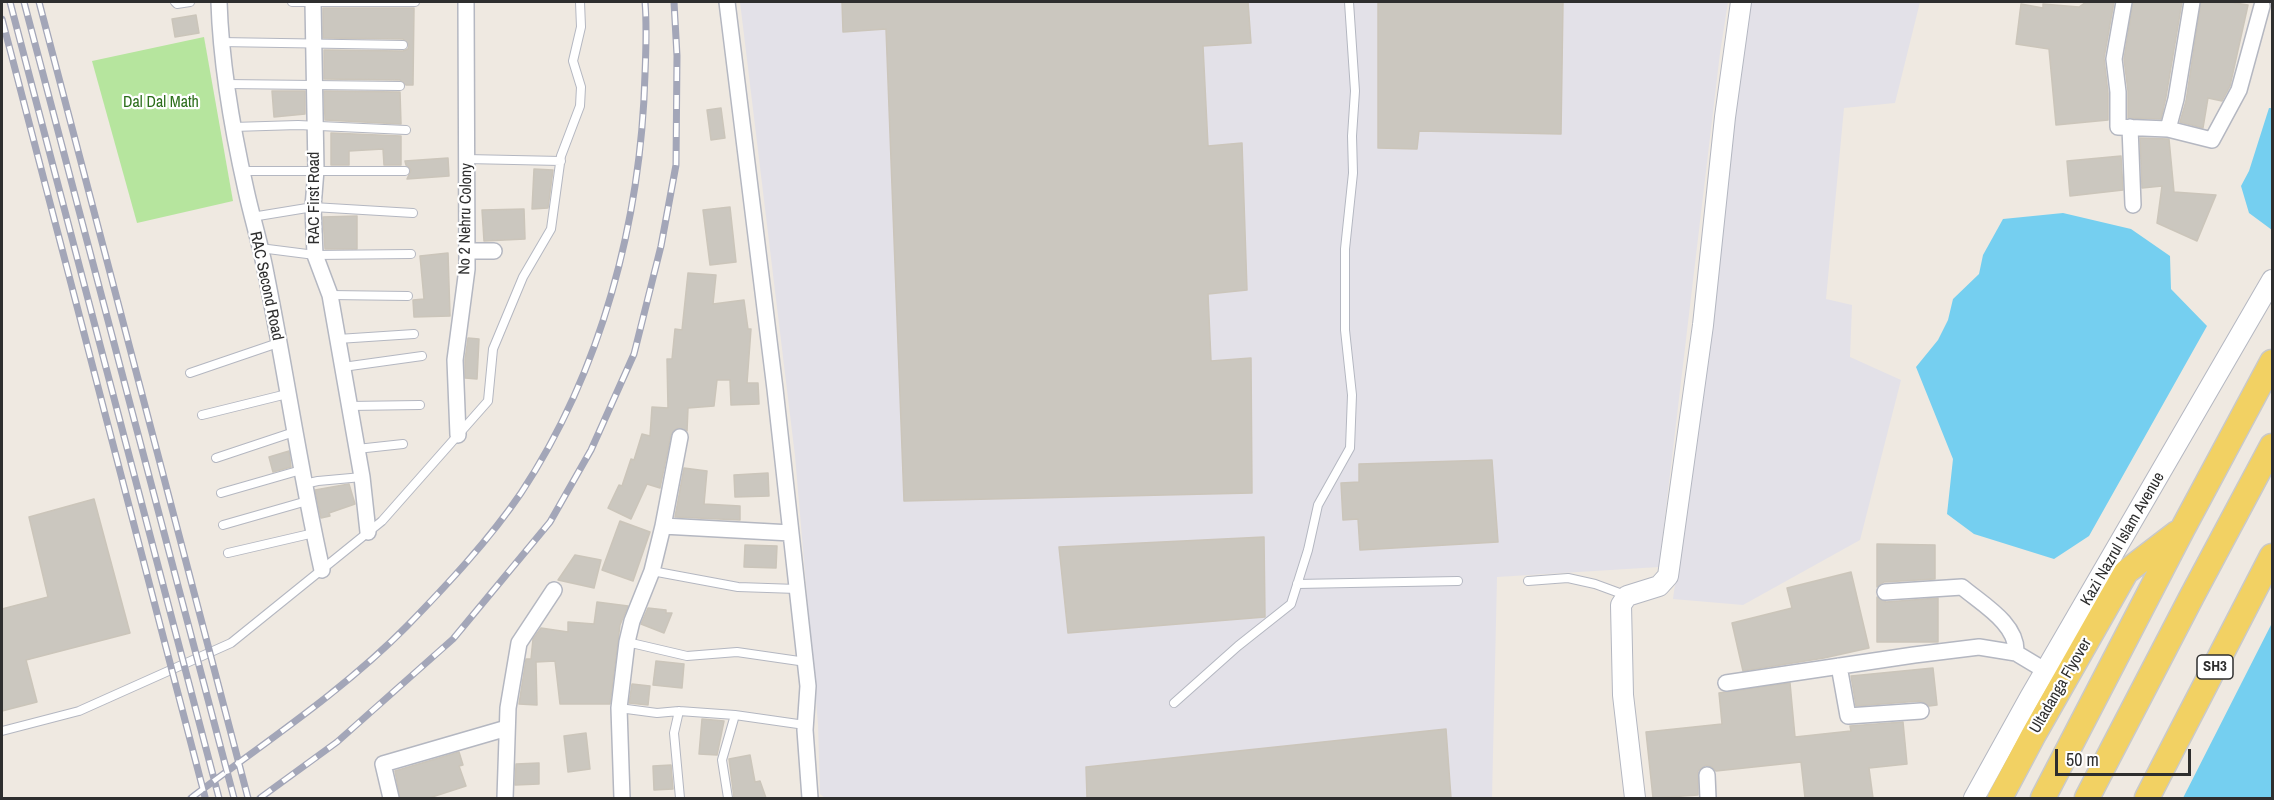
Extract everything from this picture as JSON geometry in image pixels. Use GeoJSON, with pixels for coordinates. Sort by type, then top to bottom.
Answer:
{"type":"FeatureCollection","features":[{"type":"Feature","properties":{"kind":"main road"},"geometry":{"type":"LineString","coordinates":[[2043,798],[2272,362]]}},
{"type":"Feature","properties":{"kind":"main road"},"geometry":{"type":"LineString","coordinates":[[2087,798],[2272,446]]}},
{"type":"Feature","properties":{"kind":"main road","name":"Ultadanga Flyover"},"geometry":{"type":"LineString","coordinates":[[2000,798],[2126,572],[2182,530]]}},
{"type":"Feature","properties":{"kind":"main road","name":"SH3"},"geometry":{"type":"LineString","coordinates":[[2152,789],[2272,556]]}},
{"type":"Feature","properties":{"kind":"street","name":"RAC Second Road"},"geometry":{"type":"LineString","coordinates":[[219,2],[220,42],[233,127],[260,248],[302,477],[322,570]]}},
{"type":"Feature","properties":{"kind":"street","name":"RAC First Road"},"geometry":{"type":"LineString","coordinates":[[313,2],[315,255],[330,295],[362,477],[368,532]]}},
{"type":"Feature","properties":{"kind":"street","name":"No 2 Nehru Colony"},"geometry":{"type":"LineString","coordinates":[[458,435],[455,360],[467,269],[466,2]]}},
{"type":"Feature","properties":{"kind":"street"},"geometry":{"type":"LineString","coordinates":[[727,2],[806,662],[808,686],[806,725],[810,798]]}},
{"type":"Feature","properties":{"kind":"street"},"geometry":{"type":"LineString","coordinates":[[1635,798],[1623,695],[1621,605],[1627,596],[1659,586],[1668,576],[1703,325],[1725,117],[1741,2]]}},
{"type":"Feature","properties":{"kind":"street"},"geometry":{"type":"LineString","coordinates":[[2124,2],[2114,59],[2118,92],[2118,127],[2168,129],[2212,140],[2239,90],[2265,7]]}},
{"type":"Feature","properties":{"kind":"street"},"geometry":{"type":"LineString","coordinates":[[2168,129],[2176,99],[2192,2]]}},
{"type":"Feature","properties":{"kind":"street"},"geometry":{"type":"LineString","coordinates":[[2130,127],[2133,205]]}},
{"type":"Feature","properties":{"kind":"street"},"geometry":{"type":"LineString","coordinates":[[467,251],[494,251]]}},
{"type":"Feature","properties":{"kind":"street","name":"Kazi Nazrul Islam Avenue"},"geometry":{"type":"LineString","coordinates":[[1974,798],[2272,280]]}},
{"type":"Feature","properties":{"kind":"street"},"geometry":{"type":"LineString","coordinates":[[622,798],[619,708],[627,642],[632,621],[652,571],[680,437]]}},
{"type":"Feature","properties":{"kind":"street"},"geometry":{"type":"LineString","coordinates":[[663,526],[791,533]]}},
{"type":"Feature","properties":{"kind":"street"},"geometry":{"type":"LineString","coordinates":[[1885,592],[1962,587],[2012,633],[2016,643],[2016,653]]}},
{"type":"Feature","properties":{"kind":"street"},"geometry":{"type":"LineString","coordinates":[[503,797],[508,708],[519,643],[554,590]]}},
{"type":"Feature","properties":{"kind":"street"},"geometry":{"type":"LineString","coordinates":[[1726,683],[1979,647],[2016,653],[2046,671]]}},
{"type":"Feature","properties":{"kind":"street"},"geometry":{"type":"LineString","coordinates":[[1839,666],[1848,716],[1921,711]]}},
{"type":"Feature","properties":{"kind":"street"},"geometry":{"type":"LineString","coordinates":[[391,798],[383,764],[507,728]]}},
{"type":"Feature","properties":{"kind":"street"},"geometry":{"type":"LineString","coordinates":[[1707,775],[1708,798]]}},
{"type":"Feature","properties":{"kind":"lane"},"geometry":{"type":"LineString","coordinates":[[175,2],[177,4],[190,2]]}},
{"type":"Feature","properties":{"kind":"lane"},"geometry":{"type":"LineString","coordinates":[[292,2],[415,2]]}},
{"type":"Feature","properties":{"kind":"lane"},"geometry":{"type":"LineString","coordinates":[[2,731],[79,711],[231,643],[382,521],[488,401],[493,349],[523,278],[550,229],[561,161],[580,106],[581,87],[573,61],[580,27],[580,2]]}},
{"type":"Feature","properties":{"kind":"lane"},"geometry":{"type":"LineString","coordinates":[[1174,703],[1291,603],[1308,550],[1317,505],[1350,448],[1352,395],[1345,330],[1345,249],[1353,174],[1352,136],[1355,91],[1349,2]]}},
{"type":"Feature","properties":{"kind":"lane"},"geometry":{"type":"LineString","coordinates":[[220,42],[403,45]]}},
{"type":"Feature","properties":{"kind":"lane"},"geometry":{"type":"LineString","coordinates":[[226,84],[400,86]]}},
{"type":"Feature","properties":{"kind":"lane"},"geometry":{"type":"LineString","coordinates":[[233,127],[315,126],[406,130]]}},
{"type":"Feature","properties":{"kind":"lane"},"geometry":{"type":"LineString","coordinates":[[466,159],[561,161]]}},
{"type":"Feature","properties":{"kind":"lane"},"geometry":{"type":"LineString","coordinates":[[242,171],[405,171]]}},
{"type":"Feature","properties":{"kind":"lane"},"geometry":{"type":"LineString","coordinates":[[252,217],[313,207],[413,213]]}},
{"type":"Feature","properties":{"kind":"lane"},"geometry":{"type":"LineString","coordinates":[[260,248],[315,255],[411,254]]}},
{"type":"Feature","properties":{"kind":"lane"},"geometry":{"type":"LineString","coordinates":[[330,295],[408,296]]}},
{"type":"Feature","properties":{"kind":"lane"},"geometry":{"type":"LineString","coordinates":[[338,339],[414,334]]}},
{"type":"Feature","properties":{"kind":"lane"},"geometry":{"type":"LineString","coordinates":[[190,373],[278,344]]}},
{"type":"Feature","properties":{"kind":"lane"},"geometry":{"type":"LineString","coordinates":[[343,368],[422,356]]}},
{"type":"Feature","properties":{"kind":"lane"},"geometry":{"type":"LineString","coordinates":[[202,415],[287,394]]}},
{"type":"Feature","properties":{"kind":"lane"},"geometry":{"type":"LineString","coordinates":[[349,406],[420,405]]}},
{"type":"Feature","properties":{"kind":"lane"},"geometry":{"type":"LineString","coordinates":[[216,458],[294,432]]}},
{"type":"Feature","properties":{"kind":"lane"},"geometry":{"type":"LineString","coordinates":[[357,449],[402,444]]}},
{"type":"Feature","properties":{"kind":"lane"},"geometry":{"type":"LineString","coordinates":[[221,493],[302,477],[318,481],[362,477]]}},
{"type":"Feature","properties":{"kind":"lane"},"geometry":{"type":"LineString","coordinates":[[224,525],[307,501]]}},
{"type":"Feature","properties":{"kind":"lane"},"geometry":{"type":"LineString","coordinates":[[228,553],[314,533]]}},
{"type":"Feature","properties":{"kind":"lane"},"geometry":{"type":"LineString","coordinates":[[652,571],[738,587],[797,589]]}},
{"type":"Feature","properties":{"kind":"lane"},"geometry":{"type":"LineString","coordinates":[[1528,581],[1568,578],[1595,584],[1627,596]]}},
{"type":"Feature","properties":{"kind":"lane"},"geometry":{"type":"LineString","coordinates":[[1297,584],[1458,581]]}},
{"type":"Feature","properties":{"kind":"lane"},"geometry":{"type":"LineString","coordinates":[[627,642],[687,656],[737,652],[806,662]]}},
{"type":"Feature","properties":{"kind":"lane"},"geometry":{"type":"LineString","coordinates":[[619,708],[657,713],[679,711],[735,715],[806,725]]}},
{"type":"Feature","properties":{"kind":"lane"},"geometry":{"type":"LineString","coordinates":[[679,711],[674,733],[680,798]]}},
{"type":"Feature","properties":{"kind":"lane"},"geometry":{"type":"LineString","coordinates":[[728,798],[722,760],[735,715]]}},
{"type":"Feature","properties":{"kind":"shaded area"},"geometry":{"type":"Polygon","coordinates":[[[740,2],[1728,2],[1659,567],[1497,577],[1492,798],[825,798],[820,794],[818,724],[795,456],[740,2]]]}},
{"type":"Feature","properties":{"kind":"shaded area"},"geometry":{"type":"Polygon","coordinates":[[[1749,2],[1920,2],[1895,103],[1844,108],[1826,299],[1852,305],[1850,357],[1901,380],[1860,540],[1743,605],[1673,599],[1711,320],[1749,2]]]}},
{"type":"Feature","properties":{"kind":"green space","name":"Dal Dal Math"},"geometry":{"type":"Polygon","coordinates":[[[204,37],[233,201],[137,223],[92,61],[204,37]]]}},
{"type":"Feature","properties":{"kind":"water"},"geometry":{"type":"Polygon","coordinates":[[[2269,108],[2272,108],[2272,230],[2249,213],[2241,186],[2249,171],[2269,108]]]}},
{"type":"Feature","properties":{"kind":"water"},"geometry":{"type":"Polygon","coordinates":[[[2063,213],[2131,229],[2170,256],[2171,289],[2207,326],[2089,536],[2054,559],[1974,534],[1947,514],[1953,459],[1916,367],[1938,340],[1948,320],[1953,299],[1979,274],[1983,255],[2003,219],[2063,213]]]}},
{"type":"Feature","properties":{"kind":"water"},"geometry":{"type":"Polygon","coordinates":[[[2272,623],[2272,789],[2268,798],[2183,798],[2272,623]]]}},
{"type":"Feature","properties":{"kind":"building"},"geometry":{"type":"Polygon","coordinates":[[[842,2],[1248,2],[1251,43],[1203,46],[1208,146],[1242,143],[1247,290],[1208,294],[1211,361],[1251,358],[1252,493],[904,501],[886,29],[843,32],[842,2]]]}},
{"type":"Feature","properties":{"kind":"building"},"geometry":{"type":"Polygon","coordinates":[[[1378,2],[1563,2],[1561,134],[1419,131],[1417,149],[1378,148],[1378,2]]]}},
{"type":"Feature","properties":{"kind":"building"},"geometry":{"type":"Polygon","coordinates":[[[2086,2],[2114,2],[2104,58],[2108,120],[2056,125],[2049,49],[2016,44],[2021,4],[2043,8],[2043,4],[2079,7],[2086,2]]]}},
{"type":"Feature","properties":{"kind":"building"},"geometry":{"type":"Polygon","coordinates":[[[2133,2],[2182,2],[2161,119],[2128,118],[2128,91],[2124,59],[2133,2]]]}},
{"type":"Feature","properties":{"kind":"building"},"geometry":{"type":"Polygon","coordinates":[[[2201,2],[2248,5],[2230,86],[2222,101],[2208,98],[2203,128],[2180,122],[2186,101],[2201,2]]]}},
{"type":"Feature","properties":{"kind":"building"},"geometry":{"type":"Polygon","coordinates":[[[323,8],[414,8],[413,85],[406,85],[400,80],[324,79],[324,50],[403,51],[408,49],[409,45],[403,39],[323,38],[323,8]]]}},
{"type":"Feature","properties":{"kind":"building"},"geometry":{"type":"Polygon","coordinates":[[[196,15],[199,33],[175,37],[172,19],[196,15]]]}},
{"type":"Feature","properties":{"kind":"building"},"geometry":{"type":"Polygon","coordinates":[[[272,91],[305,91],[305,114],[274,117],[272,91]]]}},
{"type":"Feature","properties":{"kind":"building"},"geometry":{"type":"Polygon","coordinates":[[[324,91],[400,92],[401,124],[325,120],[324,91]]]}},
{"type":"Feature","properties":{"kind":"building"},"geometry":{"type":"Polygon","coordinates":[[[721,108],[725,138],[711,140],[707,110],[721,108]]]}},
{"type":"Feature","properties":{"kind":"building"},"geometry":{"type":"Polygon","coordinates":[[[331,133],[401,136],[401,165],[384,165],[383,149],[349,151],[349,165],[331,165],[331,133]]]}},
{"type":"Feature","properties":{"kind":"building"},"geometry":{"type":"Polygon","coordinates":[[[2140,138],[2169,139],[2174,192],[2216,195],[2197,241],[2157,223],[2162,186],[2142,188],[2140,138]]]}},
{"type":"Feature","properties":{"kind":"building"},"geometry":{"type":"Polygon","coordinates":[[[2121,156],[2123,190],[2070,196],[2067,161],[2121,156]]]}},
{"type":"Feature","properties":{"kind":"building"},"geometry":{"type":"Polygon","coordinates":[[[448,158],[449,176],[407,179],[411,170],[405,161],[448,158]]]}},
{"type":"Feature","properties":{"kind":"building"},"geometry":{"type":"Polygon","coordinates":[[[534,169],[553,170],[548,208],[532,209],[534,169]]]}},
{"type":"Feature","properties":{"kind":"building"},"geometry":{"type":"Polygon","coordinates":[[[730,207],[736,262],[710,265],[703,210],[730,207]]]}},
{"type":"Feature","properties":{"kind":"building"},"geometry":{"type":"Polygon","coordinates":[[[524,209],[525,239],[484,241],[482,210],[524,209]]]}},
{"type":"Feature","properties":{"kind":"building"},"geometry":{"type":"Polygon","coordinates":[[[357,216],[357,249],[325,249],[323,217],[357,216]]]}},
{"type":"Feature","properties":{"kind":"building"},"geometry":{"type":"Polygon","coordinates":[[[448,253],[450,316],[414,317],[413,300],[424,299],[420,256],[448,253]]]}},
{"type":"Feature","properties":{"kind":"building"},"geometry":{"type":"Polygon","coordinates":[[[688,273],[716,275],[713,304],[744,300],[748,329],[751,329],[747,383],[758,383],[759,404],[731,405],[730,380],[717,380],[714,406],[688,408],[687,431],[677,428],[671,435],[660,488],[647,484],[631,519],[608,508],[619,485],[622,486],[631,459],[634,460],[642,434],[650,436],[652,407],[668,408],[667,359],[672,359],[675,329],[682,330],[688,273]]]}},
{"type":"Feature","properties":{"kind":"building"},"geometry":{"type":"Polygon","coordinates":[[[468,338],[479,339],[477,379],[465,378],[468,338]]]}},
{"type":"Feature","properties":{"kind":"building"},"geometry":{"type":"Polygon","coordinates":[[[289,451],[291,467],[273,472],[269,457],[289,451]]]}},
{"type":"Feature","properties":{"kind":"building"},"geometry":{"type":"Polygon","coordinates":[[[1492,460],[1498,542],[1360,550],[1358,519],[1343,520],[1341,483],[1359,482],[1359,464],[1492,460]]]}},
{"type":"Feature","properties":{"kind":"building"},"geometry":{"type":"Polygon","coordinates":[[[684,468],[707,471],[704,504],[740,506],[740,520],[675,517],[684,468]]]}},
{"type":"Feature","properties":{"kind":"building"},"geometry":{"type":"Polygon","coordinates":[[[768,473],[769,496],[735,497],[734,475],[768,473]]]}},
{"type":"Feature","properties":{"kind":"building"},"geometry":{"type":"Polygon","coordinates":[[[349,484],[355,504],[321,518],[315,490],[349,484]]]}},
{"type":"Feature","properties":{"kind":"building"},"geometry":{"type":"Polygon","coordinates":[[[94,499],[130,633],[26,660],[37,702],[2,711],[2,609],[48,597],[29,517],[94,499]]]}},
{"type":"Feature","properties":{"kind":"building"},"geometry":{"type":"Polygon","coordinates":[[[620,521],[650,532],[633,581],[602,570],[620,521]]]}},
{"type":"Feature","properties":{"kind":"building"},"geometry":{"type":"Polygon","coordinates":[[[1264,537],[1265,617],[1068,633],[1059,547],[1264,537]]]}},
{"type":"Feature","properties":{"kind":"building"},"geometry":{"type":"Polygon","coordinates":[[[1877,544],[1935,545],[1935,579],[1884,582],[1877,587],[1877,544]]]}},
{"type":"Feature","properties":{"kind":"building"},"geometry":{"type":"Polygon","coordinates":[[[745,545],[777,546],[776,568],[744,567],[745,545]]]}},
{"type":"Feature","properties":{"kind":"building"},"geometry":{"type":"Polygon","coordinates":[[[575,555],[601,560],[594,588],[558,580],[575,555]]]}},
{"type":"Feature","properties":{"kind":"building"},"geometry":{"type":"Polygon","coordinates":[[[1851,572],[1869,648],[1743,671],[1732,623],[1792,608],[1787,588],[1851,572]]]}},
{"type":"Feature","properties":{"kind":"building"},"geometry":{"type":"Polygon","coordinates":[[[1877,597],[1886,602],[1938,598],[1938,642],[1877,642],[1877,597]]]}},
{"type":"Feature","properties":{"kind":"building"},"geometry":{"type":"Polygon","coordinates":[[[597,602],[628,606],[620,625],[610,704],[560,704],[555,661],[536,662],[537,705],[519,704],[526,659],[531,659],[533,639],[541,628],[568,632],[568,622],[594,624],[597,602]]]}},
{"type":"Feature","properties":{"kind":"building"},"geometry":{"type":"Polygon","coordinates":[[[648,608],[672,613],[664,633],[641,624],[648,608]]]}},
{"type":"Feature","properties":{"kind":"building"},"geometry":{"type":"Polygon","coordinates":[[[656,661],[684,664],[682,688],[653,685],[656,661]]]}},
{"type":"Feature","properties":{"kind":"building"},"geometry":{"type":"Polygon","coordinates":[[[1933,668],[1937,705],[1929,706],[1920,701],[1856,706],[1851,676],[1933,668]]]}},
{"type":"Feature","properties":{"kind":"building"},"geometry":{"type":"Polygon","coordinates":[[[1790,683],[1795,737],[1851,731],[1850,726],[1903,722],[1907,764],[1869,768],[1873,798],[1805,798],[1801,762],[1716,771],[1706,765],[1698,771],[1698,795],[1653,798],[1646,732],[1722,724],[1719,693],[1790,683]]]}},
{"type":"Feature","properties":{"kind":"building"},"geometry":{"type":"Polygon","coordinates":[[[632,684],[650,686],[648,705],[629,703],[632,684]]]}},
{"type":"Feature","properties":{"kind":"building"},"geometry":{"type":"Polygon","coordinates":[[[702,719],[724,721],[717,755],[699,754],[702,719]]]}},
{"type":"Feature","properties":{"kind":"building"},"geometry":{"type":"Polygon","coordinates":[[[1446,729],[1451,798],[1087,798],[1086,767],[1446,729]]]}},
{"type":"Feature","properties":{"kind":"building"},"geometry":{"type":"Polygon","coordinates":[[[586,733],[590,769],[568,772],[564,736],[586,733]]]}},
{"type":"Feature","properties":{"kind":"building"},"geometry":{"type":"Polygon","coordinates":[[[459,752],[463,765],[459,766],[466,786],[429,798],[400,798],[395,771],[459,752]]]}},
{"type":"Feature","properties":{"kind":"building"},"geometry":{"type":"Polygon","coordinates":[[[750,755],[755,782],[760,781],[766,798],[734,798],[729,759],[750,755]]]}},
{"type":"Feature","properties":{"kind":"building"},"geometry":{"type":"Polygon","coordinates":[[[539,763],[539,784],[515,785],[516,764],[539,763]]]}},
{"type":"Feature","properties":{"kind":"building"},"geometry":{"type":"Polygon","coordinates":[[[671,765],[673,789],[654,790],[653,766],[671,765]]]}},
{"type":"Feature","properties":{"kind":"waterway"},"geometry":{"type":"LineString","coordinates":[[2270,798],[2272,794]]}},
{"type":"Feature","properties":{"kind":"railway"},"geometry":{"type":"LineString","coordinates":[[10,2],[219,798]]}},
{"type":"Feature","properties":{"kind":"railway"},"geometry":{"type":"LineString","coordinates":[[24,2],[234,798]]}},
{"type":"Feature","properties":{"kind":"railway"},"geometry":{"type":"LineString","coordinates":[[39,2],[248,798]]}},
{"type":"Feature","properties":{"kind":"railway"},"geometry":{"type":"LineString","coordinates":[[191,798],[357,673],[407,626],[495,528],[521,493],[549,446],[574,396],[595,345],[612,292],[625,238],[642,129],[646,47],[645,2]]}},
{"type":"Feature","properties":{"kind":"railway"},"geometry":{"type":"LineString","coordinates":[[260,798],[337,742],[453,639],[550,522],[591,450],[634,354],[661,246],[676,165],[677,56],[674,2]]}},
{"type":"Feature","properties":{"kind":"railway"},"geometry":{"type":"LineString","coordinates":[[2,19],[205,797]]}}]}
